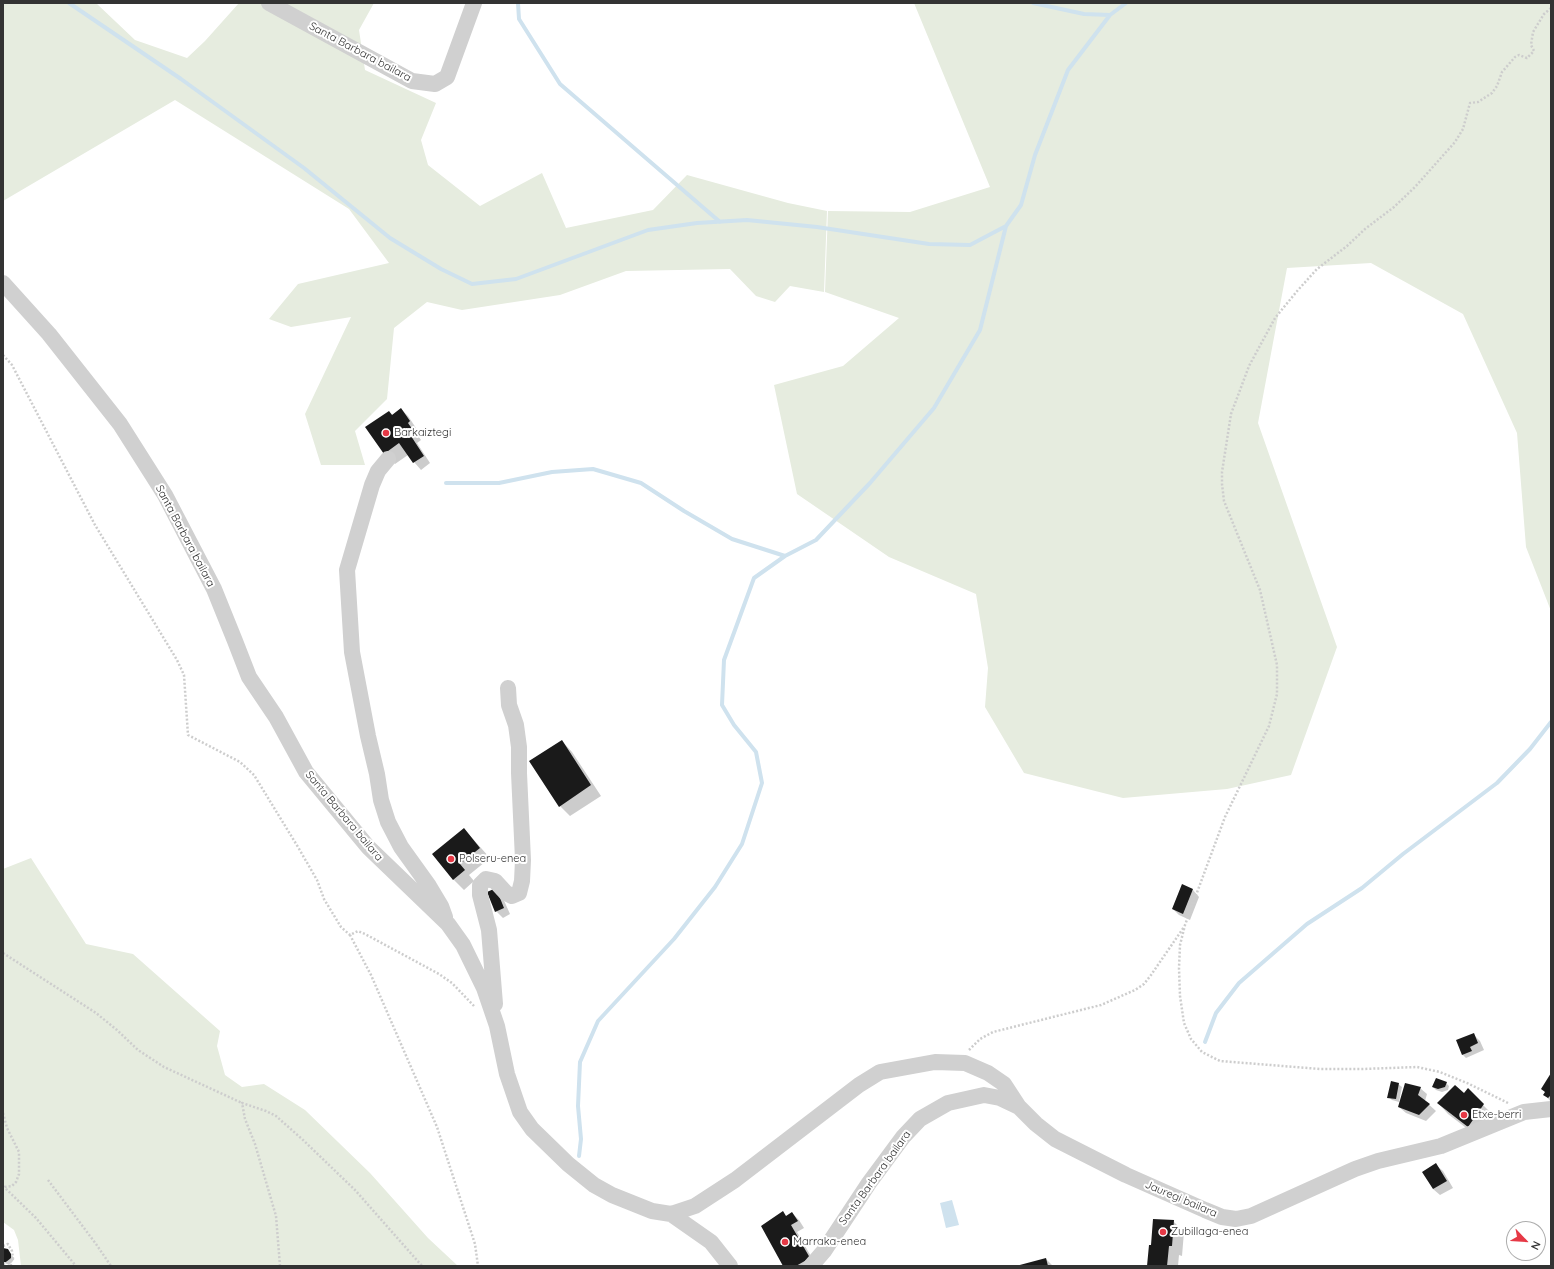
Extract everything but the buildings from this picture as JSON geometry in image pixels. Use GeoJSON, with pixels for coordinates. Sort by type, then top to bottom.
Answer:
{"type":"FeatureCollection","features":[{"type":"Feature","properties":{"kind":"street","name":"Santa Barbara bailara"},"geometry":{"type":"LineString","coordinates":[[269,3],[412,81],[435,84],[447,77],[474,3]]}},
{"type":"Feature","properties":{"kind":"street","name":"Santa Barbara bailara"},"geometry":{"type":"LineString","coordinates":[[3,283],[49,334],[115,418],[165,495],[214,589],[236,640],[249,677],[276,717],[306,772],[368,847],[448,924],[463,945],[484,988],[497,1026],[507,1074],[520,1112],[532,1129],[568,1164],[594,1185],[612,1195],[652,1211],[672,1214],[695,1206],[735,1180],[859,1085]]}},
{"type":"Feature","properties":{"kind":"street"},"geometry":{"type":"LineString","coordinates":[[388,459],[378,471],[372,485],[347,570],[352,652],[381,800],[388,822],[401,847],[429,886],[441,906],[448,924]]}},
{"type":"Feature","properties":{"kind":"street"},"geometry":{"type":"LineString","coordinates":[[497,1026],[489,930],[480,896],[480,885],[486,879],[495,882],[506,893],[512,896],[519,893],[522,880],[523,860],[519,747],[508,688]]}},
{"type":"Feature","properties":{"kind":"street","name":"Jauregi bailara"},"geometry":{"type":"LineString","coordinates":[[859,1085],[880,1072],[935,1062],[966,1062],[988,1073],[1004,1084],[1019,1107],[1036,1124],[1055,1139],[1126,1175],[1162,1191],[1222,1216],[1236,1219],[1252,1216],[1355,1169],[1378,1161],[1441,1146],[1524,1112],[1551,1109]]}},
{"type":"Feature","properties":{"kind":"street","name":"Santa Barbara bailara"},"geometry":{"type":"LineString","coordinates":[[811,1266],[824,1251],[873,1177],[903,1137],[920,1119],[948,1103],[984,1095],[1000,1098],[1019,1107]]}},
{"type":"Feature","properties":{"kind":"street","name":"Santa Barbara bailara"},"geometry":{"type":"LineString","coordinates":[[672,1214],[710,1242],[730,1266]]}},
{"type":"Feature","properties":{"kind":"path"},"geometry":{"type":"LineString","coordinates":[[1524,1112],[1467,1082],[1440,1072],[1417,1067],[1363,1070],[1320,1069],[1220,1060],[1202,1052],[1191,1039],[1184,1023],[1180,996],[1180,945],[1185,925],[1225,817],[1269,726],[1277,694],[1277,665],[1260,590],[1224,501],[1222,472],[1231,414],[1250,366],[1275,318],[1316,269],[1347,246],[1365,229],[1394,207],[1451,149],[1463,129],[1470,103],[1478,102],[1492,92],[1502,72],[1515,57],[1519,55],[1527,58],[1534,51],[1531,45],[1533,32],[1544,14],[1551,8]]}},
{"type":"Feature","properties":{"kind":"path"},"geometry":{"type":"LineString","coordinates":[[3,355],[12,365],[95,525],[177,660],[184,675],[188,735],[240,762],[254,775],[317,880],[324,898],[341,927],[350,935],[371,975],[437,1127],[475,1244],[478,1266]]}},
{"type":"Feature","properties":{"kind":"path"},"geometry":{"type":"LineString","coordinates":[[961,1063],[967,1052],[980,1040],[993,1032],[1101,1004],[1135,990],[1144,984],[1151,975],[1185,925]]}},
{"type":"Feature","properties":{"kind":"path"},"geometry":{"type":"LineString","coordinates":[[350,935],[358,931],[365,934],[439,974],[452,983],[475,1007]]}},
{"type":"Feature","properties":{"kind":"path"},"geometry":{"type":"LineString","coordinates":[[3,953],[96,1013],[138,1050],[164,1067],[242,1103],[276,1116],[302,1138],[355,1190],[422,1266]]}},
{"type":"Feature","properties":{"kind":"path"},"geometry":{"type":"LineString","coordinates":[[242,1103],[245,1119],[255,1144],[276,1216],[280,1266]]}},
{"type":"Feature","properties":{"kind":"path"},"geometry":{"type":"LineString","coordinates":[[3,1113],[7,1128],[19,1152],[19,1174],[16,1182],[12,1186],[4,1186]]}},
{"type":"Feature","properties":{"kind":"path"},"geometry":{"type":"LineString","coordinates":[[48,1180],[111,1266]]}},
{"type":"Feature","properties":{"kind":"path"},"geometry":{"type":"LineString","coordinates":[[4,1186],[36,1218],[76,1266]]}},
{"type":"Feature","properties":{"kind":"path"},"geometry":{"type":"LineString","coordinates":[[3,1246],[8,1244],[12,1251],[13,1259],[10,1262],[11,1265],[9,1266]]}},
{"type":"Feature","properties":{"kind":"path"},"geometry":{"type":"LineString","coordinates":[[3,1264],[10,1262]]}},
{"type":"Feature","properties":{"kind":"shaded area"},"geometry":{"type":"Polygon","coordinates":[[[3,3],[96,3],[135,40],[187,58],[205,41],[239,3],[374,3],[359,30],[365,70],[436,103],[421,140],[428,165],[480,206],[542,173],[566,228],[653,210],[687,175],[788,203],[827,211],[824,292],[790,286],[775,302],[756,296],[730,269],[626,271],[560,295],[462,310],[427,302],[394,328],[387,399],[355,431],[365,465],[321,465],[305,414],[351,317],[291,327],[269,319],[298,284],[389,263],[349,209],[175,100],[3,201],[3,3]]]}},
{"type":"Feature","properties":{"kind":"shaded area"},"geometry":{"type":"Polygon","coordinates":[[[914,3],[1551,3],[1551,611],[1526,547],[1517,433],[1463,314],[1371,263],[1287,268],[1258,423],[1337,647],[1291,775],[1227,789],[1123,798],[1024,773],[985,707],[988,668],[976,594],[889,557],[797,494],[774,385],[843,366],[899,318],[825,292],[828,211],[910,212],[990,187],[914,3]]]}},
{"type":"Feature","properties":{"kind":"shaded area"},"geometry":{"type":"Polygon","coordinates":[[[31,858],[86,944],[133,954],[220,1031],[217,1046],[225,1075],[242,1087],[264,1084],[305,1110],[370,1173],[428,1238],[458,1266],[21,1266],[18,1240],[14,1230],[3,1222],[3,869],[31,858]]]}},
{"type":"Feature","properties":{"kind":"water"},"geometry":{"type":"Polygon","coordinates":[[[952,1200],[959,1225],[946,1228],[940,1203],[952,1200]]]}},
{"type":"Feature","properties":{"kind":"waterway"},"geometry":{"type":"LineString","coordinates":[[69,3],[181,79],[304,168],[390,238],[441,269],[472,284],[516,279],[648,230],[697,223],[747,220],[817,227],[929,244],[970,245],[1006,226],[1021,205],[1035,155],[1068,70],[1110,15],[1126,3]]}},
{"type":"Feature","properties":{"kind":"waterway"},"geometry":{"type":"LineString","coordinates":[[518,3],[519,19],[560,84],[720,222]]}},
{"type":"Feature","properties":{"kind":"waterway"},"geometry":{"type":"LineString","coordinates":[[1033,3],[1084,14],[1110,15]]}},
{"type":"Feature","properties":{"kind":"waterway"},"geometry":{"type":"LineString","coordinates":[[446,483],[499,483],[552,472],[593,469],[641,483],[684,511],[732,539],[785,556],[816,540],[870,483],[934,408],[980,330],[1006,226]]}},
{"type":"Feature","properties":{"kind":"waterway"},"geometry":{"type":"LineString","coordinates":[[579,1156],[581,1139],[578,1106],[580,1062],[598,1021],[674,939],[715,887],[742,844],[762,783],[756,752],[734,725],[722,705],[724,660],[754,578],[785,556]]}},
{"type":"Feature","properties":{"kind":"waterway"},"geometry":{"type":"LineString","coordinates":[[1205,1042],[1216,1013],[1239,983],[1307,924],[1362,888],[1403,854],[1497,783],[1530,749],[1551,722]]}},
{"type":"Feature","properties":{"kind":"place","name":"Barkaiztegi"},"geometry":{"type":"Point","coordinates":[386,433]}},
{"type":"Feature","properties":{"kind":"place","name":"Polseru-enea"},"geometry":{"type":"Point","coordinates":[451,859]}},
{"type":"Feature","properties":{"kind":"place","name":"Etxe-berri"},"geometry":{"type":"Point","coordinates":[1464,1115]}},
{"type":"Feature","properties":{"kind":"place","name":"Zubillaga-enea"},"geometry":{"type":"Point","coordinates":[1163,1232]}},
{"type":"Feature","properties":{"kind":"place","name":"Marraka-enea"},"geometry":{"type":"Point","coordinates":[785,1242]}}]}
